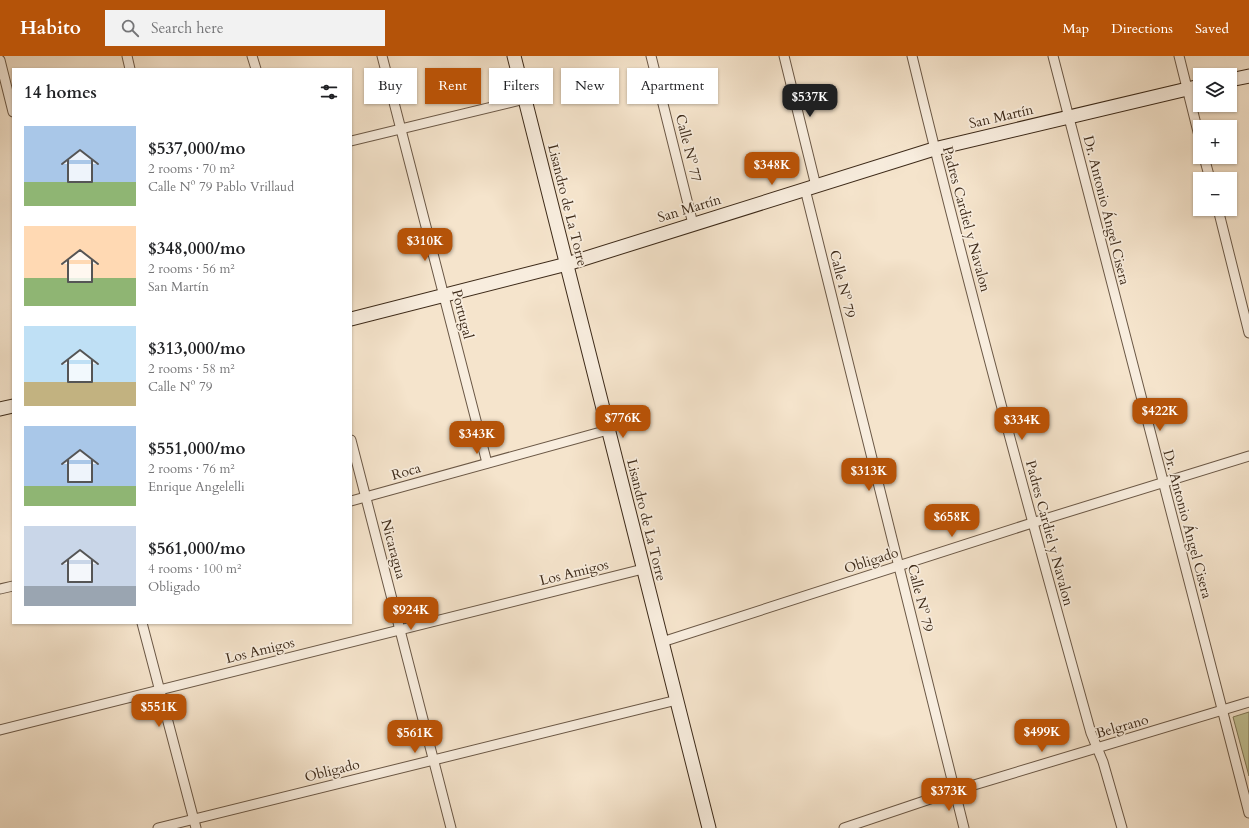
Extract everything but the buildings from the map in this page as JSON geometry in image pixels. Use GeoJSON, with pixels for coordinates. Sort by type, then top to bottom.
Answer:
{"type":"FeatureCollection","features":[{"type":"Feature","properties":{"kind":"street"},"geometry":{"type":"LineString","coordinates":[[126,56],[130,68]]}},
{"type":"Feature","properties":{"kind":"street"},"geometry":{"type":"LineString","coordinates":[[252,56],[256,68]]}},
{"type":"Feature","properties":{"kind":"street","name":"Portugal"},"geometry":{"type":"LineString","coordinates":[[382,56],[487,463]]}},
{"type":"Feature","properties":{"kind":"street","name":"Lisandro de La Torre"},"geometry":{"type":"LineString","coordinates":[[514,56],[517,68]]}},
{"type":"Feature","properties":{"kind":"street","name":"Calle Nº 77"},"geometry":{"type":"LineString","coordinates":[[651,56],[693,224]]}},
{"type":"Feature","properties":{"kind":"street","name":"Calle Nº 79"},"geometry":{"type":"LineString","coordinates":[[784,56],[810,187],[898,566],[964,828]]}},
{"type":"Feature","properties":{"kind":"street","name":"Padres Cardiel y Navalon"},"geometry":{"type":"LineString","coordinates":[[912,56],[934,149],[1032,523],[1091,733],[1103,762],[1122,828]]}},
{"type":"Feature","properties":{"kind":"street","name":"Dr. Antonio Ángel Cisera"},"geometry":{"type":"LineString","coordinates":[[1053,56],[1162,483],[1249,813]]}},
{"type":"Feature","properties":{"kind":"street"},"geometry":{"type":"LineString","coordinates":[[1179,56],[1195,120]]}},
{"type":"Feature","properties":{"kind":"street"},"geometry":{"type":"LineString","coordinates":[[0,60],[12,108]]}},
{"type":"Feature","properties":{"kind":"street"},"geometry":{"type":"LineString","coordinates":[[1237,79],[1249,76]]}},
{"type":"Feature","properties":{"kind":"street","name":"San Martín"},"geometry":{"type":"LineString","coordinates":[[352,320],[567,264],[934,149],[1193,88]]}},
{"type":"Feature","properties":{"kind":"street"},"geometry":{"type":"LineString","coordinates":[[352,141],[504,104]]}},
{"type":"Feature","properties":{"kind":"street","name":"Lisandro de La Torre"},"geometry":{"type":"LineString","coordinates":[[526,104],[709,828]]}},
{"type":"Feature","properties":{"kind":"street"},"geometry":{"type":"LineString","coordinates":[[1220,216],[1249,333]]}},
{"type":"Feature","properties":{"kind":"street"},"geometry":{"type":"LineString","coordinates":[[0,409],[12,406]]}},
{"type":"Feature","properties":{"kind":"street","name":"Roca"},"geometry":{"type":"LineString","coordinates":[[352,501],[608,430]]}},
{"type":"Feature","properties":{"kind":"street","name":"Nicaragua"},"geometry":{"type":"LineString","coordinates":[[352,444],[451,828]]}},
{"type":"Feature","properties":{"kind":"street","name":"Obligado"},"geometry":{"type":"LineString","coordinates":[[662,642],[1032,523],[1249,456]]}},
{"type":"Feature","properties":{"kind":"street","name":"Los Amigos"},"geometry":{"type":"LineString","coordinates":[[0,730],[643,569]]}},
{"type":"Feature","properties":{"kind":"street"},"geometry":{"type":"LineString","coordinates":[[0,589],[12,586]]}},
{"type":"Feature","properties":{"kind":"street"},"geometry":{"type":"LineString","coordinates":[[142,624],[195,824]]}},
{"type":"Feature","properties":{"kind":"street","name":"Obligado"},"geometry":{"type":"LineString","coordinates":[[158,828],[195,824],[433,760],[677,700]]}},
{"type":"Feature","properties":{"kind":"street","name":"Belgrano"},"geometry":{"type":"LineString","coordinates":[[844,828],[954,791],[1249,702]]}},
{"type":"Feature","properties":{"kind":"green space"},"geometry":{"type":"Polygon","coordinates":[[[1249,712],[1249,776],[1233,717],[1249,712]]]}}]}
